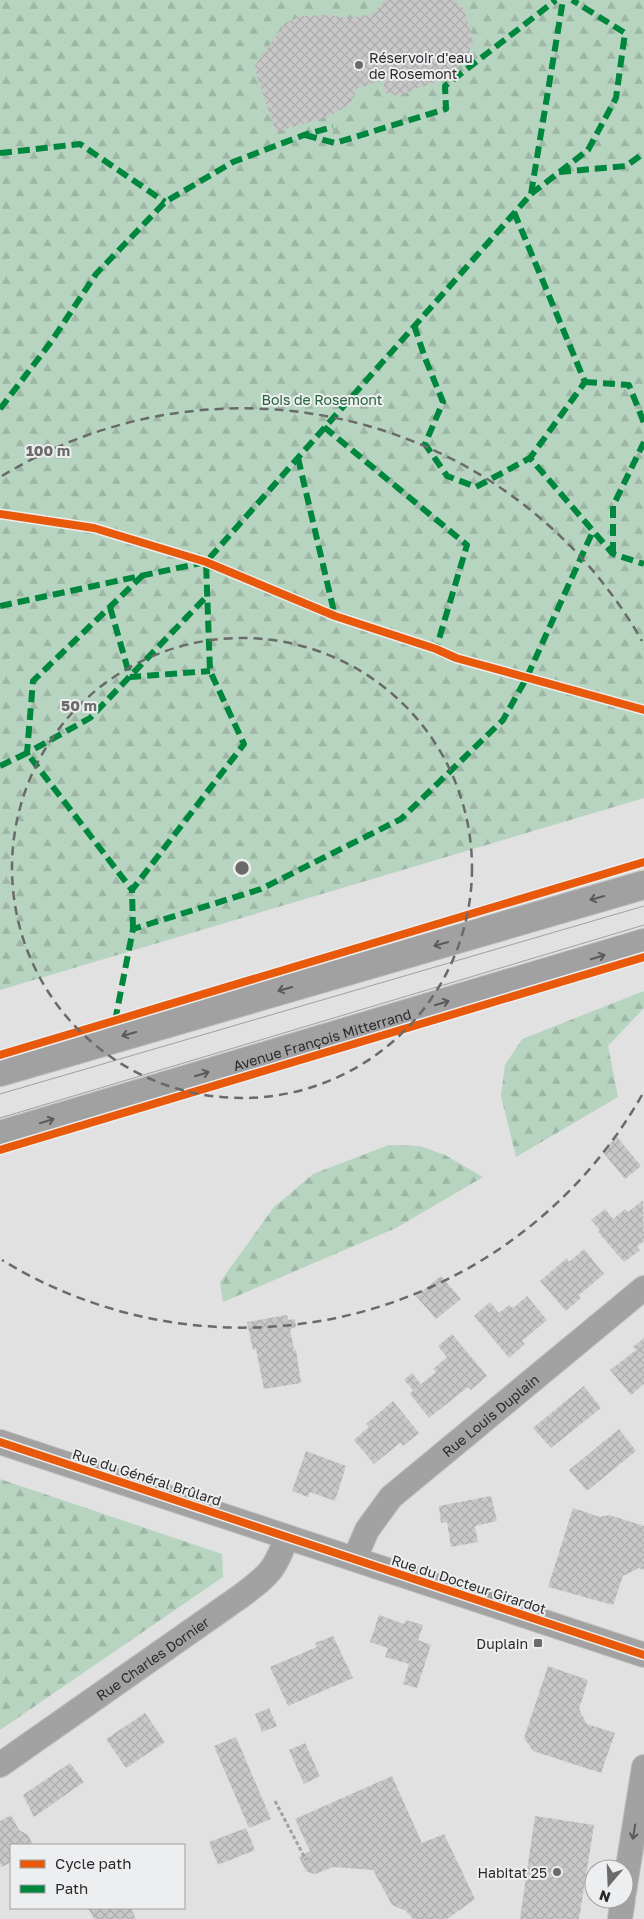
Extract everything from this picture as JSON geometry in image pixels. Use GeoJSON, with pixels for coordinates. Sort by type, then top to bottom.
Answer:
{"type":"FeatureCollection","features":[{"type":"Feature","properties":{"kind":"main road"},"geometry":{"type":"LineString","coordinates":[[0,1072],[644,884]]}},
{"type":"Feature","properties":{"kind":"main road","name":"Avenue François Mitterrand"},"geometry":{"type":"LineString","coordinates":[[0,1134],[644,943]]}},
{"type":"Feature","properties":{"kind":"street","name":"Rue Louis Duplain"},"geometry":{"type":"LineString","coordinates":[[354,1558],[368,1530],[392,1497],[644,1288]]}},
{"type":"Feature","properties":{"kind":"street","name":"Rue du Général Brûlard"},"geometry":{"type":"LineString","coordinates":[[0,1442],[286,1537]]}},
{"type":"Feature","properties":{"kind":"street","name":"Rue du Docteur Girardot"},"geometry":{"type":"LineString","coordinates":[[286,1537],[644,1655]]}},
{"type":"Feature","properties":{"kind":"street","name":"Rue Charles Dornier"},"geometry":{"type":"LineString","coordinates":[[0,1765],[269,1575],[277,1562],[286,1537]]}},
{"type":"Feature","properties":{"kind":"street"},"geometry":{"type":"LineString","coordinates":[[629,1859],[644,1767]]}},
{"type":"Feature","properties":{"kind":"path"},"geometry":{"type":"LineString","coordinates":[[275,1801],[306,1860]]}},
{"type":"Feature","properties":{"kind":"green space","name":"Bois de Rosemont"},"geometry":{"type":"Polygon","coordinates":[[[0,0],[644,0],[644,798],[0,990],[0,0]]]}},
{"type":"Feature","properties":{"kind":"green space"},"geometry":{"type":"Polygon","coordinates":[[[644,991],[644,1008],[608,1046],[618,1097],[516,1157],[501,1096],[505,1065],[522,1039],[644,991]]]}},
{"type":"Feature","properties":{"kind":"green space"},"geometry":{"type":"Polygon","coordinates":[[[389,1145],[420,1146],[445,1155],[483,1177],[396,1228],[223,1302],[220,1282],[274,1207],[313,1174],[389,1145]]]}},
{"type":"Feature","properties":{"kind":"green space"},"geometry":{"type":"Polygon","coordinates":[[[0,1479],[222,1554],[223,1577],[0,1730],[0,1479]]]}},
{"type":"Feature","properties":{"kind":"building","name":"Réservoir d'eau de Rosemont"},"geometry":{"type":"Polygon","coordinates":[[[386,0],[453,0],[464,9],[473,42],[465,62],[435,82],[398,96],[383,92],[385,80],[358,88],[350,104],[329,116],[276,132],[254,67],[285,23],[301,16],[327,15],[350,18],[372,14],[386,0]]]}},
{"type":"Feature","properties":{"kind":"building"},"geometry":{"type":"Polygon","coordinates":[[[617,1137],[641,1166],[625,1179],[602,1151],[617,1137]]]}},
{"type":"Feature","properties":{"kind":"building"},"geometry":{"type":"Polygon","coordinates":[[[643,1200],[644,1241],[637,1247],[640,1250],[624,1262],[598,1232],[600,1230],[591,1220],[605,1209],[613,1219],[625,1209],[628,1212],[643,1200]]]}},
{"type":"Feature","properties":{"kind":"building"},"geometry":{"type":"Polygon","coordinates":[[[584,1249],[604,1274],[579,1295],[581,1298],[566,1311],[540,1281],[567,1258],[569,1262],[584,1249]]]}},
{"type":"Feature","properties":{"kind":"building"},"geometry":{"type":"Polygon","coordinates":[[[441,1276],[461,1299],[436,1319],[416,1296],[441,1276]]]}},
{"type":"Feature","properties":{"kind":"building"},"geometry":{"type":"Polygon","coordinates":[[[527,1296],[547,1320],[522,1341],[525,1344],[509,1358],[474,1316],[490,1302],[499,1313],[509,1305],[513,1308],[527,1296]]]}},
{"type":"Feature","properties":{"kind":"building"},"geometry":{"type":"Polygon","coordinates":[[[287,1315],[288,1320],[295,1319],[296,1327],[290,1329],[294,1350],[296,1350],[301,1383],[264,1389],[256,1349],[253,1350],[247,1322],[287,1315]]]}},
{"type":"Feature","properties":{"kind":"building"},"geometry":{"type":"Polygon","coordinates":[[[452,1334],[487,1376],[471,1390],[468,1387],[429,1418],[410,1394],[413,1390],[404,1380],[412,1373],[421,1384],[436,1372],[433,1369],[447,1357],[438,1346],[452,1334]]]}},
{"type":"Feature","properties":{"kind":"building"},"geometry":{"type":"Polygon","coordinates":[[[644,1338],[644,1384],[631,1395],[610,1370],[636,1350],[633,1347],[644,1338]]]}},
{"type":"Feature","properties":{"kind":"building"},"geometry":{"type":"Polygon","coordinates":[[[584,1386],[601,1408],[551,1448],[533,1428],[584,1386]]]}},
{"type":"Feature","properties":{"kind":"building"},"geometry":{"type":"Polygon","coordinates":[[[393,1401],[419,1433],[403,1446],[400,1443],[374,1464],[354,1440],[369,1427],[366,1424],[393,1401]]]}},
{"type":"Feature","properties":{"kind":"building"},"geometry":{"type":"Polygon","coordinates":[[[619,1429],[636,1451],[587,1491],[569,1470],[619,1429]]]}},
{"type":"Feature","properties":{"kind":"building"},"geometry":{"type":"Polygon","coordinates":[[[306,1451],[346,1466],[335,1501],[310,1492],[308,1497],[292,1491],[306,1451]]]}},
{"type":"Feature","properties":{"kind":"building"},"geometry":{"type":"Polygon","coordinates":[[[491,1496],[497,1521],[475,1526],[478,1542],[451,1547],[447,1522],[441,1523],[439,1506],[491,1496]]]}},
{"type":"Feature","properties":{"kind":"building"},"geometry":{"type":"Polygon","coordinates":[[[573,1508],[600,1517],[609,1515],[644,1526],[644,1570],[639,1568],[623,1576],[613,1605],[548,1587],[573,1508]]]}},
{"type":"Feature","properties":{"kind":"building"},"geometry":{"type":"Polygon","coordinates":[[[379,1615],[404,1624],[406,1620],[423,1625],[418,1640],[431,1645],[417,1688],[403,1684],[409,1664],[385,1657],[388,1648],[370,1642],[379,1615]]]}},
{"type":"Feature","properties":{"kind":"building"},"geometry":{"type":"Polygon","coordinates":[[[333,1636],[353,1678],[288,1706],[270,1667],[317,1647],[315,1643],[333,1636]]]}},
{"type":"Feature","properties":{"kind":"building"},"geometry":{"type":"Polygon","coordinates":[[[548,1666],[588,1680],[579,1709],[587,1724],[615,1733],[601,1773],[533,1751],[524,1738],[548,1666]]]}},
{"type":"Feature","properties":{"kind":"building"},"geometry":{"type":"Polygon","coordinates":[[[269,1708],[277,1726],[262,1732],[255,1714],[269,1708]]]}},
{"type":"Feature","properties":{"kind":"building"},"geometry":{"type":"Polygon","coordinates":[[[145,1713],[165,1742],[126,1768],[106,1739],[145,1713]]]}},
{"type":"Feature","properties":{"kind":"building"},"geometry":{"type":"Polygon","coordinates":[[[236,1737],[271,1819],[249,1828],[214,1746],[236,1737]]]}},
{"type":"Feature","properties":{"kind":"building"},"geometry":{"type":"Polygon","coordinates":[[[305,1743],[320,1776],[304,1784],[289,1750],[305,1743]]]}},
{"type":"Feature","properties":{"kind":"building"},"geometry":{"type":"Polygon","coordinates":[[[70,1763],[84,1782],[34,1817],[23,1795],[70,1763]]]}},
{"type":"Feature","properties":{"kind":"building"},"geometry":{"type":"Polygon","coordinates":[[[392,1776],[422,1843],[444,1834],[475,1899],[447,1919],[413,1919],[406,1911],[392,1905],[373,1870],[333,1867],[315,1874],[306,1871],[299,1857],[310,1851],[295,1819],[392,1776]]]}},
{"type":"Feature","properties":{"kind":"building"},"geometry":{"type":"Polygon","coordinates":[[[11,1815],[19,1830],[28,1835],[32,1844],[10,1844],[10,1863],[2,1867],[0,1863],[0,1821],[11,1815]]]}},
{"type":"Feature","properties":{"kind":"building","name":"Habitat 25"},"geometry":{"type":"Polygon","coordinates":[[[535,1816],[594,1825],[589,1859],[584,1859],[584,1888],[579,1919],[520,1919],[535,1816]]]}},
{"type":"Feature","properties":{"kind":"building"},"geometry":{"type":"Polygon","coordinates":[[[246,1828],[255,1850],[218,1865],[209,1842],[246,1828]]]}},
{"type":"Feature","properties":{"kind":"building"},"geometry":{"type":"Polygon","coordinates":[[[89,1909],[131,1909],[136,1919],[94,1919],[89,1909]]]}},
{"type":"Feature","properties":{"kind":"tram line"},"geometry":{"type":"LineString","coordinates":[[0,1094],[644,906]]}},
{"type":"Feature","properties":{"kind":"tram line"},"geometry":{"type":"LineString","coordinates":[[0,1118],[644,925]]}},
{"type":"Feature","properties":{"kind":"marked path"},"geometry":{"type":"LineString","coordinates":[[305,135],[335,143],[446,109],[445,86],[556,0]]}},
{"type":"Feature","properties":{"kind":"marked path"},"geometry":{"type":"LineString","coordinates":[[0,606],[206,562],[531,194],[563,0]]}},
{"type":"Feature","properties":{"kind":"marked path"},"geometry":{"type":"LineString","coordinates":[[531,194],[588,150],[616,98],[625,33],[572,0]]}},
{"type":"Feature","properties":{"kind":"marked path"},"geometry":{"type":"LineString","coordinates":[[0,409],[51,342],[96,274],[165,202],[233,162],[304,135],[333,127]]}},
{"type":"Feature","properties":{"kind":"marked path"},"geometry":{"type":"LineString","coordinates":[[0,153],[80,144],[165,202]]}},
{"type":"Feature","properties":{"kind":"marked path"},"geometry":{"type":"LineString","coordinates":[[559,172],[626,166],[644,153]]}},
{"type":"Feature","properties":{"kind":"marked path"},"geometry":{"type":"LineString","coordinates":[[514,212],[585,382],[530,458],[613,554],[644,564]]}},
{"type":"Feature","properties":{"kind":"marked path"},"geometry":{"type":"LineString","coordinates":[[414,325],[443,402],[425,444],[447,476],[476,487],[530,458]]}},
{"type":"Feature","properties":{"kind":"marked path"},"geometry":{"type":"LineString","coordinates":[[585,382],[629,385],[644,423]]}},
{"type":"Feature","properties":{"kind":"marked path"},"geometry":{"type":"LineString","coordinates":[[324,427],[467,545],[436,649]]}},
{"type":"Feature","properties":{"kind":"marked path"},"geometry":{"type":"LineString","coordinates":[[613,554],[613,506],[644,442]]}},
{"type":"Feature","properties":{"kind":"marked path"},"geometry":{"type":"LineString","coordinates":[[298,458],[335,616]]}},
{"type":"Feature","properties":{"kind":"marked path"},"geometry":{"type":"LineString","coordinates":[[115,1021],[133,929],[261,889],[401,819],[503,720],[527,677],[593,531]]}},
{"type":"Feature","properties":{"kind":"marked path"},"geometry":{"type":"LineString","coordinates":[[133,929],[132,890],[244,744],[210,671],[206,562]]}},
{"type":"Feature","properties":{"kind":"marked path"},"geometry":{"type":"LineString","coordinates":[[143,575],[33,681],[27,753],[90,718],[207,596]]}},
{"type":"Feature","properties":{"kind":"marked path"},"geometry":{"type":"LineString","coordinates":[[110,607],[130,677],[210,671]]}},
{"type":"Feature","properties":{"kind":"marked path"},"geometry":{"type":"LineString","coordinates":[[0,766],[27,753],[132,890]]}},
{"type":"Feature","properties":{"kind":"cycle path"},"geometry":{"type":"LineString","coordinates":[[0,514],[94,528],[206,562],[335,616],[436,649],[456,658],[644,710]]}},
{"type":"Feature","properties":{"kind":"cycle path"},"geometry":{"type":"LineString","coordinates":[[0,1055],[644,862]]}},
{"type":"Feature","properties":{"kind":"cycle path"},"geometry":{"type":"LineString","coordinates":[[0,1150],[644,957]]}},
{"type":"Feature","properties":{"kind":"cycle path"},"geometry":{"type":"LineString","coordinates":[[0,1442],[644,1655]]}},
{"type":"Feature","properties":{"kind":"place","name":"Réservoir d'eau de Rosemont"},"geometry":{"type":"Point","coordinates":[359,65]}},
{"type":"Feature","properties":{"kind":"place","name":"Duplain"},"geometry":{"type":"Point","coordinates":[538,1643]}},
{"type":"Feature","properties":{"kind":"place","name":"Habitat 25"},"geometry":{"type":"Point","coordinates":[557,1872]}}]}
